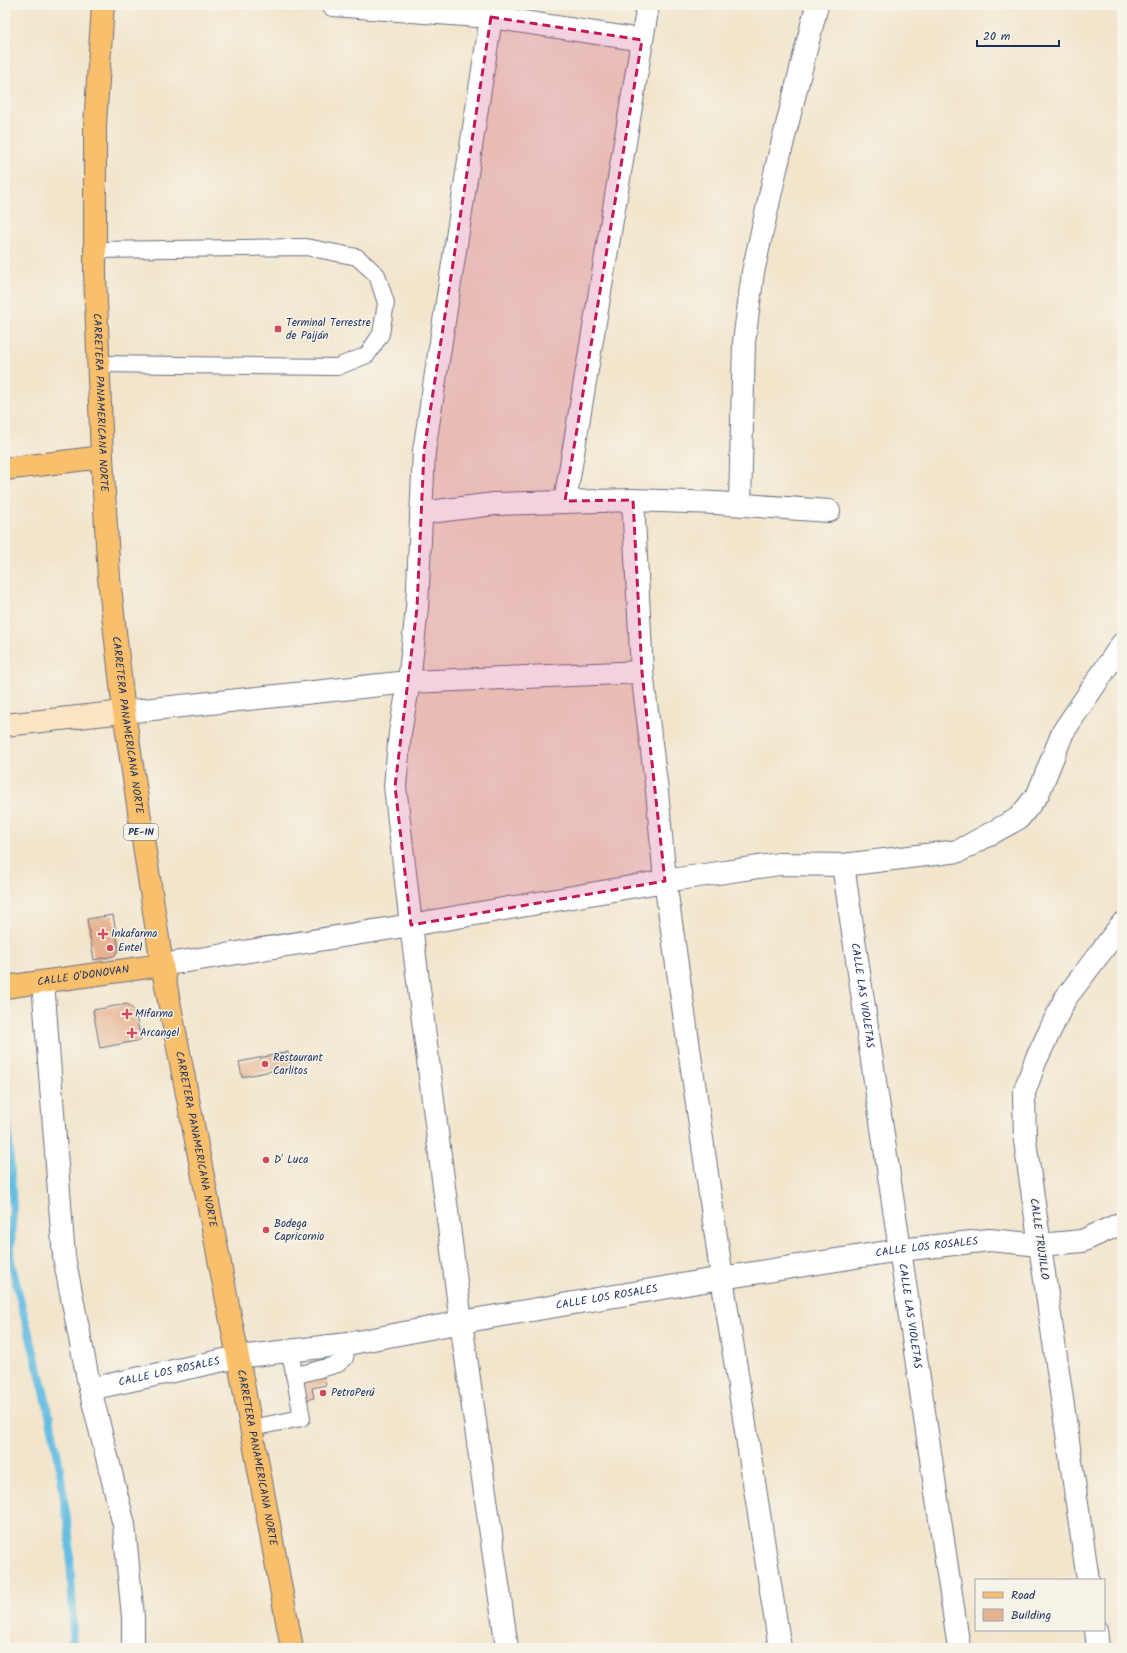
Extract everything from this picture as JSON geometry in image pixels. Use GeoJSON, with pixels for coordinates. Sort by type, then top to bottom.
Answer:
{"type":"FeatureCollection","features":[{"type":"Feature","properties":{"kind":"main road","name":"CARRETERA PANAMERICANA NORTE"},"geometry":{"type":"LineString","coordinates":[[103,5],[95,125],[95,250],[98,364],[109,578],[124,712],[162,964],[292,1648]]}},
{"type":"Feature","properties":{"kind":"main road"},"geometry":{"type":"LineString","coordinates":[[5,469],[102,457]]}},
{"type":"Feature","properties":{"kind":"main road","name":"CALLE O'DONOVAN"},"geometry":{"type":"LineString","coordinates":[[5,987],[162,964]]}},
{"type":"Feature","properties":{"kind":"street"},"geometry":{"type":"LineString","coordinates":[[333,5],[492,11],[642,40]]}},
{"type":"Feature","properties":{"kind":"street"},"geometry":{"type":"LineString","coordinates":[[565,501],[648,5]]}},
{"type":"Feature","properties":{"kind":"street"},"geometry":{"type":"LineString","coordinates":[[740,504],[744,342],[753,272],[776,169],[817,5]]}},
{"type":"Feature","properties":{"kind":"street"},"geometry":{"type":"LineString","coordinates":[[492,11],[424,451],[417,608],[409,682],[400,733],[395,786],[461,1322],[507,1648]]}},
{"type":"Feature","properties":{"kind":"street"},"geometry":{"type":"LineString","coordinates":[[421,513],[494,504],[633,500],[740,504],[829,511]]}},
{"type":"Feature","properties":{"kind":"street"},"geometry":{"type":"LineString","coordinates":[[633,500],[642,672],[657,791],[665,881],[722,1278],[780,1648]]}},
{"type":"Feature","properties":{"kind":"street"},"geometry":{"type":"LineString","coordinates":[[162,964],[411,925],[665,881],[778,864],[843,865],[959,852],[1019,818],[1038,794],[1063,732],[1122,644]]}},
{"type":"Feature","properties":{"kind":"street"},"geometry":{"type":"LineString","coordinates":[[5,725],[409,682],[642,672]]}},
{"type":"Feature","properties":{"kind":"street","name":"CALLE LAS VIOLETAS"},"geometry":{"type":"LineString","coordinates":[[843,865],[959,1648]]}},
{"type":"Feature","properties":{"kind":"street","name":"CALLE TRUJILLO"},"geometry":{"type":"LineString","coordinates":[[1088,1579],[1025,1141],[1024,1093],[1034,1062],[1065,999],[1122,924]]}},
{"type":"Feature","properties":{"kind":"street"},"geometry":{"type":"LineString","coordinates":[[43,982],[64,1257],[90,1389],[124,1525],[133,1618],[133,1648]]}},
{"type":"Feature","properties":{"kind":"street","name":"CALLE LOS ROSALES"},"geometry":{"type":"LineString","coordinates":[[90,1389],[238,1358],[347,1344],[461,1322],[900,1250],[990,1240],[1040,1245],[1082,1241],[1122,1223]]}},
{"type":"Feature","properties":{"kind":"street"},"geometry":{"type":"LineString","coordinates":[[1096,1631],[1098,1648]]}},
{"type":"Feature","properties":{"kind":"lane"},"geometry":{"type":"LineString","coordinates":[[95,250],[306,247],[357,257],[377,275],[386,303],[381,334],[367,355],[337,367],[98,364]]}},
{"type":"Feature","properties":{"kind":"lane"},"geometry":{"type":"LineString","coordinates":[[294,1376],[338,1364],[345,1358],[347,1344]]}},
{"type":"Feature","properties":{"kind":"lane"},"geometry":{"type":"LineString","coordinates":[[250,1428],[302,1418],[290,1351]]}},
{"type":"Feature","properties":{"kind":"highlighted area"},"geometry":{"type":"Polygon","coordinates":[[[491,17],[642,40],[565,501],[633,500],[642,672],[665,881],[411,925],[395,786],[417,608],[424,451],[491,17]]]}},
{"type":"Feature","properties":{"kind":"building","name":"Inkafarma"},"geometry":{"type":"Polygon","coordinates":[[[113,915],[119,950],[114,956],[94,960],[87,919],[113,915]]]}},
{"type":"Feature","properties":{"kind":"building"},"geometry":{"type":"Polygon","coordinates":[[[127,1004],[135,1011],[141,1040],[100,1048],[93,1010],[127,1004]]]}},
{"type":"Feature","properties":{"kind":"building","name":"Restaurant Carlitos"},"geometry":{"type":"Polygon","coordinates":[[[288,1052],[291,1067],[242,1077],[239,1062],[288,1052]]]}},
{"type":"Feature","properties":{"kind":"building"},"geometry":{"type":"Polygon","coordinates":[[[323,1375],[326,1385],[312,1388],[314,1398],[302,1401],[297,1381],[323,1375]]]}},
{"type":"Feature","properties":{"kind":"waterway"},"geometry":{"type":"LineString","coordinates":[[5,1075],[13,1210],[10,1257],[44,1391],[58,1457],[69,1534],[73,1618],[72,1648]]}},
{"type":"Feature","properties":{"kind":"place","name":"Terminal Terrestre de Paiján"},"geometry":{"type":"Point","coordinates":[278,329]}},
{"type":"Feature","properties":{"kind":"place","name":"Inkafarma"},"geometry":{"type":"Point","coordinates":[103,934]}},
{"type":"Feature","properties":{"kind":"place","name":"Entel"},"geometry":{"type":"Point","coordinates":[110,948]}},
{"type":"Feature","properties":{"kind":"place","name":"Mifarma"},"geometry":{"type":"Point","coordinates":[127,1014]}},
{"type":"Feature","properties":{"kind":"place","name":"Arcangel"},"geometry":{"type":"Point","coordinates":[132,1033]}},
{"type":"Feature","properties":{"kind":"place","name":"Restaurant Carlitos"},"geometry":{"type":"Point","coordinates":[265,1064]}},
{"type":"Feature","properties":{"kind":"place","name":"D' Luca"},"geometry":{"type":"Point","coordinates":[266,1160]}},
{"type":"Feature","properties":{"kind":"place","name":"Bodega Capricornio"},"geometry":{"type":"Point","coordinates":[266,1230]}},
{"type":"Feature","properties":{"kind":"place","name":"PetroPerú"},"geometry":{"type":"Point","coordinates":[323,1393]}}]}
